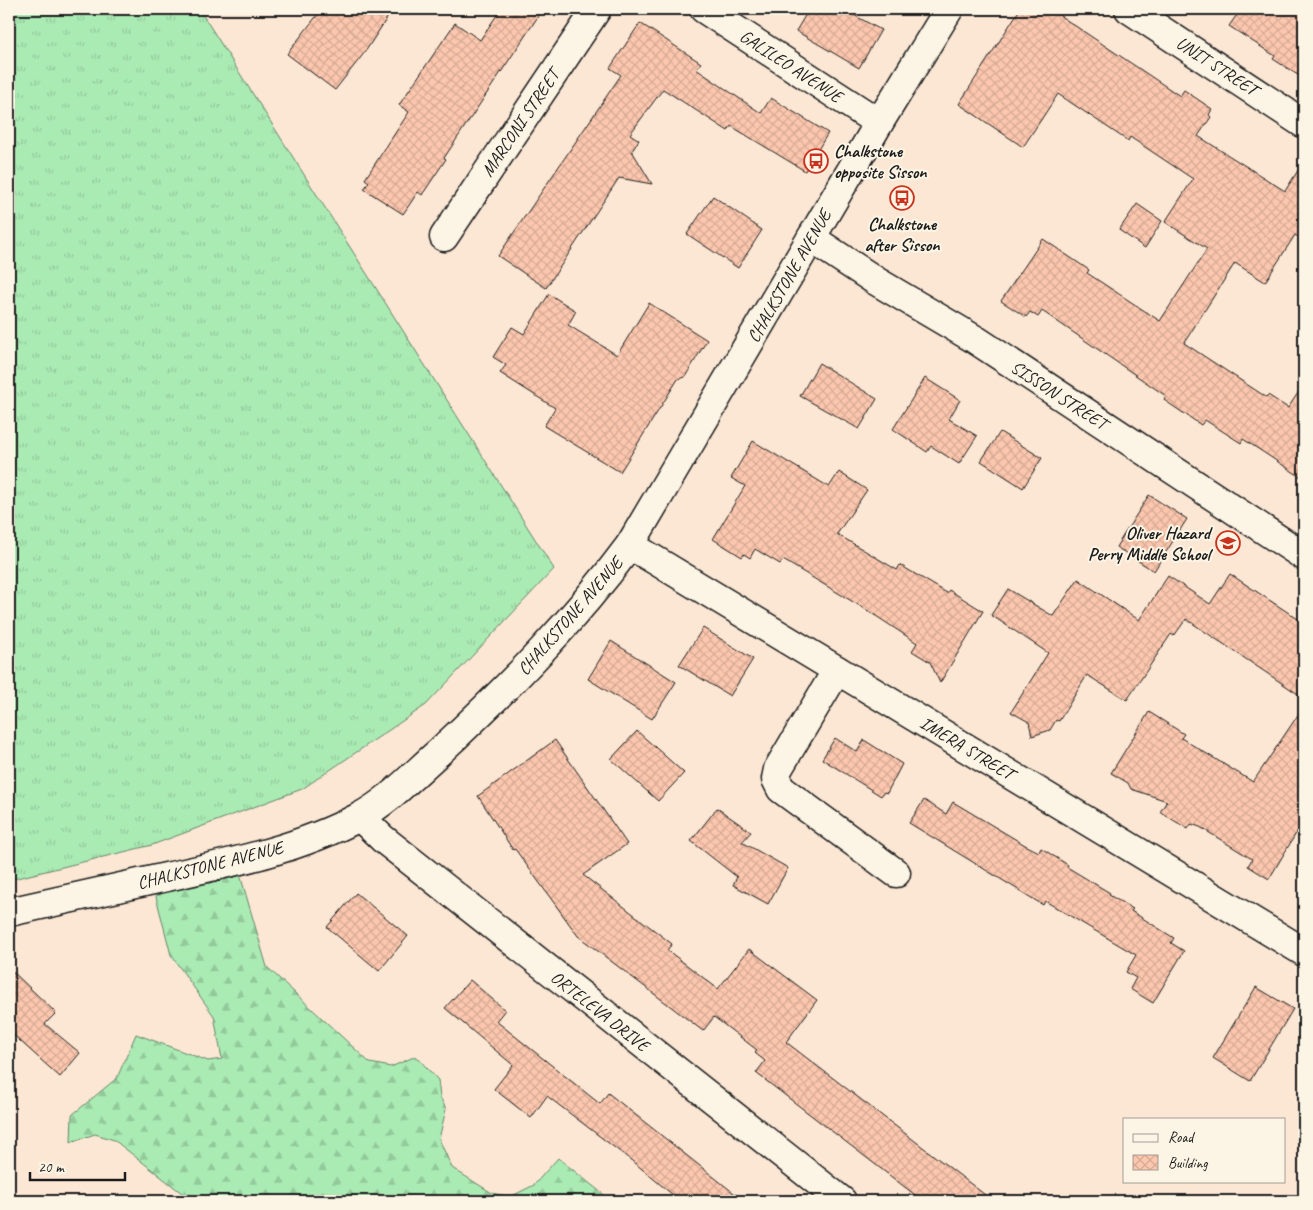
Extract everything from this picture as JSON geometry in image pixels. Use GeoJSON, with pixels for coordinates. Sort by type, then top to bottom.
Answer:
{"type":"FeatureCollection","features":[{"type":"Feature","properties":{"kind":"street","name":"MARCONI STREET"},"geometry":{"type":"LineString","coordinates":[[444,237],[597,9]]}},
{"type":"Feature","properties":{"kind":"street","name":"GALILEO AVENUE"},"geometry":{"type":"LineString","coordinates":[[704,9],[878,123]]}},
{"type":"Feature","properties":{"kind":"street","name":"CHALKSTONE AVENUE"},"geometry":{"type":"LineString","coordinates":[[9,912],[244,860],[283,848],[360,817],[400,787],[508,687],[581,609],[630,545],[878,123],[948,9]]}},
{"type":"Feature","properties":{"kind":"street","name":"UNIT STREET"},"geometry":{"type":"LineString","coordinates":[[1129,9],[1304,124]]}},
{"type":"Feature","properties":{"kind":"street","name":"SISSON STREET"},"geometry":{"type":"LineString","coordinates":[[811,238],[876,281],[976,340],[1304,556]]}},
{"type":"Feature","properties":{"kind":"street","name":"IMERA STREET"},"geometry":{"type":"LineString","coordinates":[[630,545],[1304,952]]}},
{"type":"Feature","properties":{"kind":"street"},"geometry":{"type":"LineString","coordinates":[[837,670],[778,769],[776,779],[780,790],[896,873]]}},
{"type":"Feature","properties":{"kind":"street","name":"ORTELEVA DRIVE"},"geometry":{"type":"LineString","coordinates":[[360,817],[383,840],[842,1201]]}},
{"type":"Feature","properties":{"kind":"green space"},"geometry":{"type":"Polygon","coordinates":[[[9,9],[199,9],[554,569],[426,705],[302,789],[152,845],[9,880],[9,9]]]}},
{"type":"Feature","properties":{"kind":"green space"},"geometry":{"type":"Polygon","coordinates":[[[239,871],[267,967],[370,1063],[391,1067],[416,1056],[438,1080],[440,1097],[446,1109],[439,1139],[452,1168],[492,1193],[510,1197],[534,1185],[558,1158],[608,1198],[608,1201],[192,1201],[114,1140],[95,1134],[71,1142],[72,1115],[117,1078],[136,1034],[208,1061],[222,1059],[214,1016],[171,955],[155,893],[239,871]]]}},
{"type":"Feature","properties":{"kind":"building"},"geometry":{"type":"Polygon","coordinates":[[[322,9],[393,9],[365,52],[335,90],[287,54],[322,9]]]}},
{"type":"Feature","properties":{"kind":"building"},"geometry":{"type":"Polygon","coordinates":[[[501,9],[543,9],[444,158],[446,159],[422,195],[418,192],[403,214],[364,189],[369,182],[365,179],[409,112],[399,105],[455,23],[480,40],[501,9]]]}},
{"type":"Feature","properties":{"kind":"building"},"geometry":{"type":"Polygon","coordinates":[[[809,9],[843,9],[881,30],[859,68],[796,31],[809,9]]]}},
{"type":"Feature","properties":{"kind":"building"},"geometry":{"type":"Polygon","coordinates":[[[1020,9],[1050,9],[1180,96],[1184,90],[1212,109],[1209,115],[1211,117],[1198,136],[1285,191],[1304,161],[1304,240],[1295,235],[1265,282],[1235,263],[1184,343],[1266,397],[1268,395],[1288,408],[1304,384],[1304,479],[1243,439],[1241,443],[1205,420],[1201,425],[1164,400],[1166,396],[1042,311],[1038,317],[1030,312],[1026,317],[1001,301],[1043,239],[1089,270],[1087,273],[1160,321],[1207,249],[1165,222],[1193,179],[1130,137],[1128,141],[1058,94],[1023,147],[959,104],[1020,9]]]}},
{"type":"Feature","properties":{"kind":"building"},"geometry":{"type":"Polygon","coordinates":[[[1241,9],[1304,9],[1304,79],[1273,59],[1275,56],[1229,26],[1241,9]]]}},
{"type":"Feature","properties":{"kind":"building"},"geometry":{"type":"Polygon","coordinates":[[[640,23],[701,63],[696,69],[761,113],[771,98],[828,133],[805,171],[731,126],[728,131],[663,89],[630,134],[639,140],[632,151],[652,184],[619,178],[546,288],[498,256],[621,75],[610,68],[640,23]]]}},
{"type":"Feature","properties":{"kind":"building"},"geometry":{"type":"Polygon","coordinates":[[[713,196],[762,230],[738,268],[687,234],[713,196]]]}},
{"type":"Feature","properties":{"kind":"building"},"geometry":{"type":"Polygon","coordinates":[[[1137,204],[1162,221],[1145,248],[1119,230],[1137,204]]]}},
{"type":"Feature","properties":{"kind":"building"},"geometry":{"type":"Polygon","coordinates":[[[549,294],[576,311],[568,325],[617,355],[649,303],[707,340],[685,377],[678,379],[620,472],[544,426],[555,408],[500,373],[506,365],[493,357],[512,327],[524,334],[549,294]]]}},
{"type":"Feature","properties":{"kind":"building"},"geometry":{"type":"Polygon","coordinates":[[[819,363],[877,399],[859,429],[800,396],[819,363]]]}},
{"type":"Feature","properties":{"kind":"building"},"geometry":{"type":"Polygon","coordinates":[[[925,378],[960,400],[949,419],[977,436],[959,464],[931,446],[927,452],[893,429],[925,378]]]}},
{"type":"Feature","properties":{"kind":"building"},"geometry":{"type":"Polygon","coordinates":[[[1000,432],[1042,458],[1023,488],[981,461],[1000,432]]]}},
{"type":"Feature","properties":{"kind":"building"},"geometry":{"type":"Polygon","coordinates":[[[753,441],[829,487],[839,472],[867,490],[837,534],[897,570],[900,565],[947,593],[949,590],[983,611],[940,683],[930,662],[912,651],[917,643],[870,612],[783,560],[780,564],[755,549],[750,558],[744,554],[742,557],[713,539],[745,486],[731,478],[753,441]]]}},
{"type":"Feature","properties":{"kind":"building"},"geometry":{"type":"Polygon","coordinates":[[[1149,495],[1187,519],[1154,571],[1116,547],[1149,495]]]}},
{"type":"Feature","properties":{"kind":"building"},"geometry":{"type":"Polygon","coordinates":[[[1230,574],[1304,623],[1304,698],[1186,619],[1174,636],[1171,634],[1127,700],[1087,675],[1059,721],[1056,720],[1050,730],[1032,736],[1029,722],[1011,712],[1048,653],[991,615],[1008,589],[1053,616],[1078,579],[1139,620],[1168,576],[1210,604],[1230,574]]]}},
{"type":"Feature","properties":{"kind":"building"},"geometry":{"type":"Polygon","coordinates":[[[703,628],[753,659],[730,696],[679,665],[703,628]]]}},
{"type":"Feature","properties":{"kind":"building"},"geometry":{"type":"Polygon","coordinates":[[[611,641],[676,682],[652,719],[588,679],[611,641]]]}},
{"type":"Feature","properties":{"kind":"building"},"geometry":{"type":"Polygon","coordinates":[[[1304,706],[1304,820],[1269,879],[1248,866],[1252,859],[1200,827],[1191,824],[1188,829],[1160,812],[1167,801],[1131,789],[1128,783],[1111,773],[1149,712],[1184,734],[1181,738],[1253,782],[1304,706]]]}},
{"type":"Feature","properties":{"kind":"building"},"geometry":{"type":"Polygon","coordinates":[[[637,731],[684,773],[658,801],[611,759],[637,731]]]}},
{"type":"Feature","properties":{"kind":"building"},"geometry":{"type":"Polygon","coordinates":[[[835,738],[857,752],[864,740],[902,764],[887,793],[884,792],[881,796],[822,759],[835,738]]]}},
{"type":"Feature","properties":{"kind":"building"},"geometry":{"type":"Polygon","coordinates":[[[555,740],[627,844],[583,875],[672,944],[667,950],[718,989],[749,949],[817,1000],[786,1042],[993,1201],[923,1201],[756,1073],[765,1061],[755,1053],[757,1050],[714,1017],[703,1031],[578,936],[515,849],[513,850],[478,796],[555,740]]]}},
{"type":"Feature","properties":{"kind":"building"},"geometry":{"type":"Polygon","coordinates":[[[924,800],[946,814],[953,802],[1025,845],[1039,852],[1041,848],[1068,865],[1067,867],[1110,893],[1109,895],[1133,909],[1131,911],[1174,938],[1171,943],[1184,951],[1153,1003],[1130,989],[1136,978],[1126,972],[1136,955],[1045,901],[1043,905],[909,823],[924,800]]]}},
{"type":"Feature","properties":{"kind":"building"},"geometry":{"type":"Polygon","coordinates":[[[717,808],[751,832],[742,842],[788,868],[768,904],[733,885],[737,877],[691,841],[717,808]]]}},
{"type":"Feature","properties":{"kind":"building"},"geometry":{"type":"Polygon","coordinates":[[[356,893],[408,936],[379,971],[327,927],[356,893]]]}},
{"type":"Feature","properties":{"kind":"building"},"geometry":{"type":"Polygon","coordinates":[[[9,968],[56,1013],[45,1024],[80,1053],[60,1077],[9,1031],[9,968]]]}},
{"type":"Feature","properties":{"kind":"building"},"geometry":{"type":"Polygon","coordinates":[[[470,980],[505,1010],[496,1021],[600,1104],[608,1093],[744,1201],[680,1201],[636,1164],[547,1096],[531,1118],[494,1089],[513,1065],[445,1008],[470,980]]]}},
{"type":"Feature","properties":{"kind":"building"},"geometry":{"type":"Polygon","coordinates":[[[1256,987],[1293,1009],[1250,1081],[1213,1058],[1256,987]]]}},
{"type":"Feature","properties":{"kind":"place","name":"Chalkstone opposite Sisson"},"geometry":{"type":"Point","coordinates":[816,161]}},
{"type":"Feature","properties":{"kind":"place","name":"Chalkstone after Sisson"},"geometry":{"type":"Point","coordinates":[902,198]}},
{"type":"Feature","properties":{"kind":"place","name":"Oliver Hazard Perry Middle School"},"geometry":{"type":"Point","coordinates":[1228,543]}}]}
